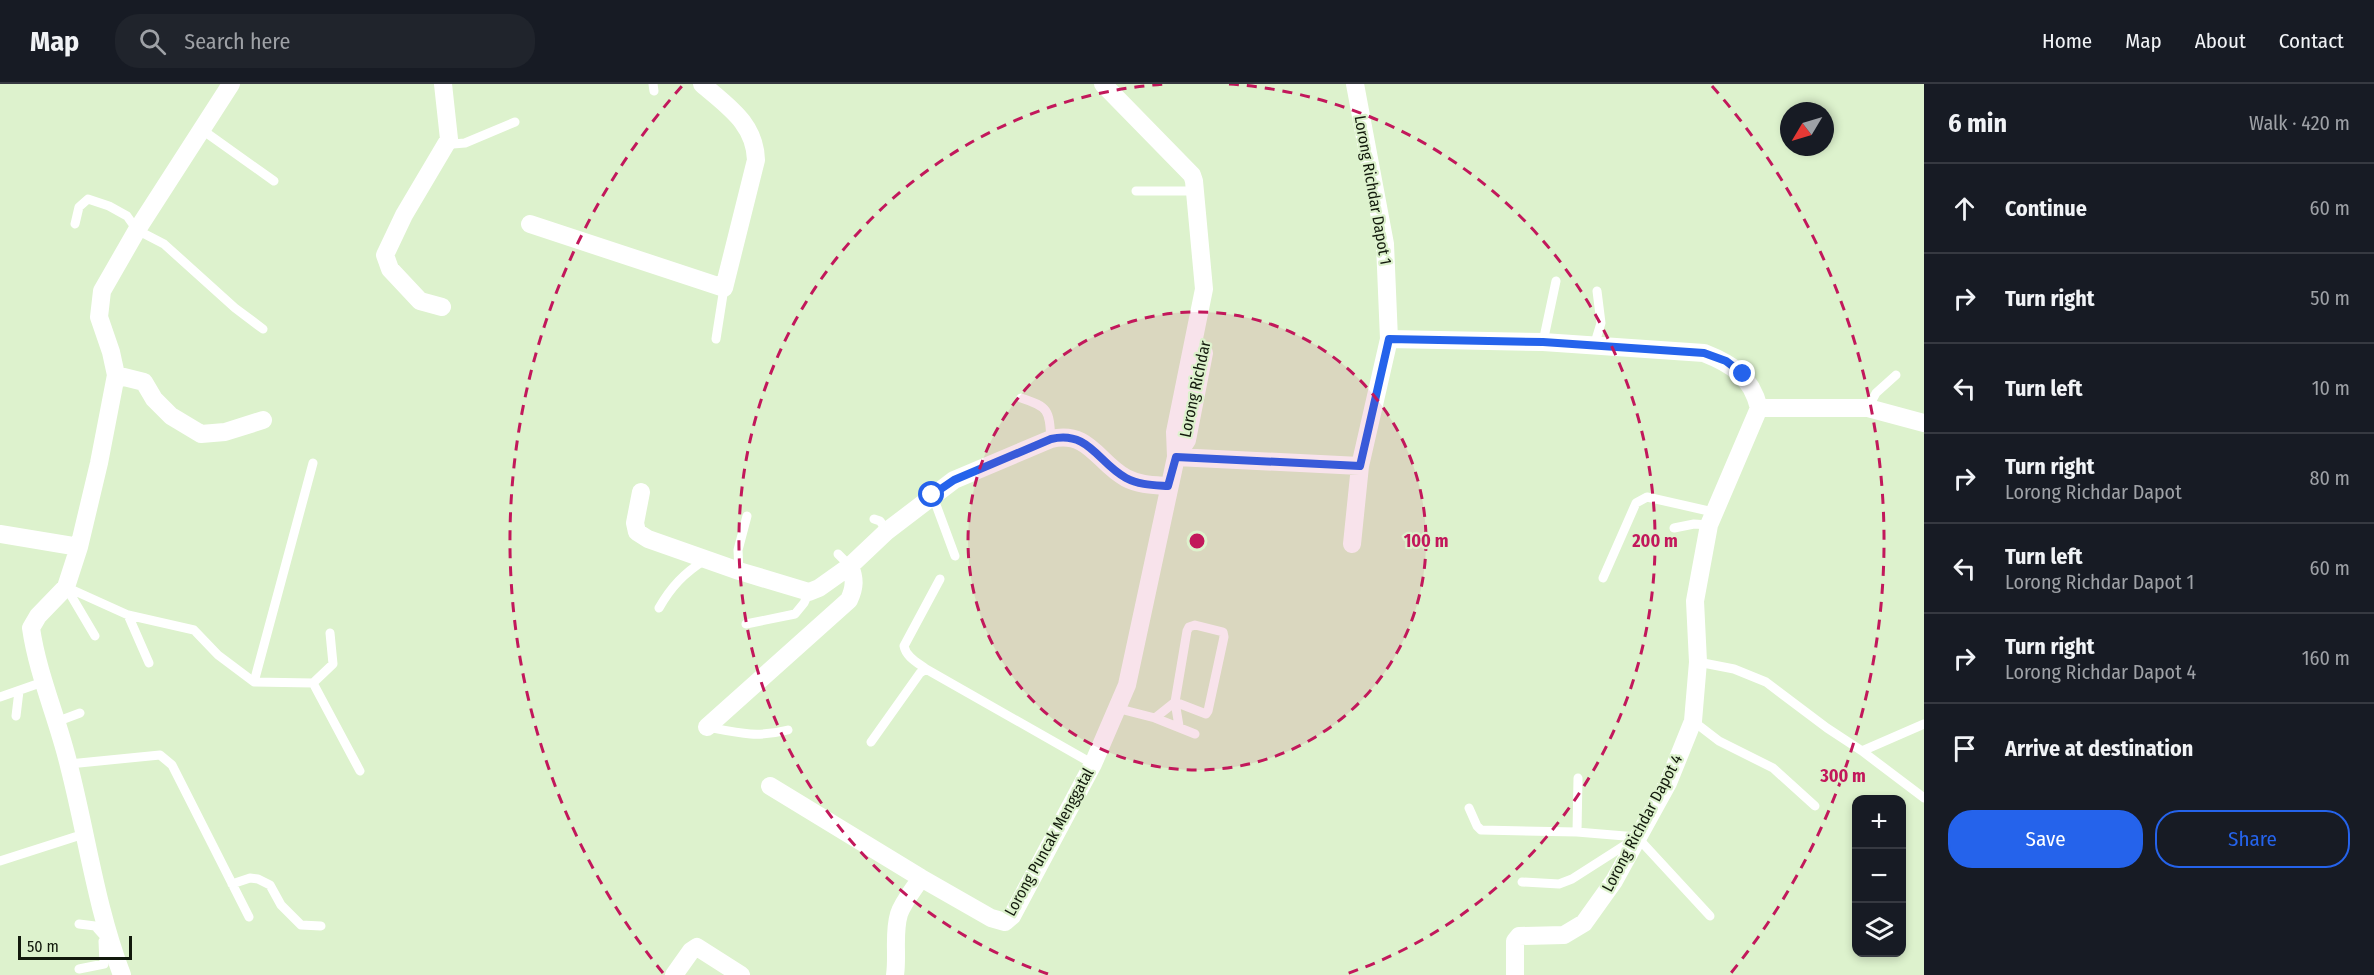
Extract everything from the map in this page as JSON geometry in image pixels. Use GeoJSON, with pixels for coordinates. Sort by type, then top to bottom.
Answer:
{"type":"FeatureCollection","features":[{"type":"Feature","properties":{"kind":"street"},"geometry":{"type":"LineString","coordinates":[[122,975],[101,936],[84,834],[69,764],[36,658],[31,628],[38,616],[66,587],[80,547],[116,375],[99,317],[102,291],[137,230],[231,84]]}},
{"type":"Feature","properties":{"kind":"street"},"geometry":{"type":"LineString","coordinates":[[442,307],[420,301],[390,269],[385,255],[404,215],[454,146],[448,139],[443,84]]}},
{"type":"Feature","properties":{"kind":"street"},"geometry":{"type":"LineString","coordinates":[[530,224],[724,288],[756,160],[756,143],[741,119],[702,84]]}},
{"type":"Feature","properties":{"kind":"street","name":"Lorong Richdar"},"geometry":{"type":"LineString","coordinates":[[1103,84],[1192,175],[1204,290],[1175,432],[1176,457]]}},
{"type":"Feature","properties":{"kind":"street","name":"Lorong Richdar"},"geometry":{"type":"LineString","coordinates":[[1118,84],[1196,165],[1200,172],[1213,295],[1187,440],[1176,457]]}},
{"type":"Feature","properties":{"kind":"street","name":"Lorong Richdar Dapot 1"},"geometry":{"type":"LineString","coordinates":[[1352,544],[1360,466],[1389,339],[1385,244],[1355,84]]}},
{"type":"Feature","properties":{"kind":"street"},"geometry":{"type":"LineString","coordinates":[[1389,339],[1543,342],[1704,353],[1726,361],[1743,374],[1757,399],[1759,408],[1868,408],[1924,423]]}},
{"type":"Feature","properties":{"kind":"street"},"geometry":{"type":"LineString","coordinates":[[116,375],[144,382],[154,399],[171,416],[201,434],[225,432],[263,420]]}},
{"type":"Feature","properties":{"kind":"street","name":"Lorong Richdar Dapot 4"},"geometry":{"type":"LineString","coordinates":[[1515,975],[1515,941],[1517,938],[1519,936],[1564,935],[1578,928],[1614,881],[1668,783],[1693,721],[1698,662],[1695,601],[1711,519],[1759,408]]}},
{"type":"Feature","properties":{"kind":"street"},"geometry":{"type":"LineString","coordinates":[[641,492],[635,523],[637,532],[648,539],[705,560],[809,592],[819,588],[844,560],[881,525],[954,480],[1051,439],[1063,436],[1080,439],[1126,478],[1140,484],[1168,486]]}},
{"type":"Feature","properties":{"kind":"street"},"geometry":{"type":"LineString","coordinates":[[1176,457],[1360,466]]}},
{"type":"Feature","properties":{"kind":"street","name":"Lorong Puncak Menggatal"},"geometry":{"type":"LineString","coordinates":[[921,878],[991,918],[1005,922],[1012,916],[1093,764],[1127,685],[1176,457]]}},
{"type":"Feature","properties":{"kind":"street"},"geometry":{"type":"LineString","coordinates":[[0,534],[80,547]]}},
{"type":"Feature","properties":{"kind":"street"},"geometry":{"type":"LineString","coordinates":[[707,727],[849,600],[855,588],[854,577],[844,560]]}},
{"type":"Feature","properties":{"kind":"street"},"geometry":{"type":"LineString","coordinates":[[770,786],[921,878],[900,912],[895,934],[897,958],[895,975]]}},
{"type":"Feature","properties":{"kind":"street"},"geometry":{"type":"LineString","coordinates":[[674,975],[697,946],[741,975]]}},
{"type":"Feature","properties":{"kind":"lane"},"geometry":{"type":"LineString","coordinates":[[454,146],[515,122]]}},
{"type":"Feature","properties":{"kind":"lane"},"geometry":{"type":"LineString","coordinates":[[201,129],[274,181]]}},
{"type":"Feature","properties":{"kind":"lane"},"geometry":{"type":"LineString","coordinates":[[1136,191],[1195,191]]}},
{"type":"Feature","properties":{"kind":"lane"},"geometry":{"type":"LineString","coordinates":[[75,224],[79,207],[88,199],[128,216],[137,230],[164,244],[235,308],[263,329]]}},
{"type":"Feature","properties":{"kind":"lane"},"geometry":{"type":"LineString","coordinates":[[1543,342],[1556,281]]}},
{"type":"Feature","properties":{"kind":"lane"},"geometry":{"type":"LineString","coordinates":[[716,339],[724,288]]}},
{"type":"Feature","properties":{"kind":"lane"},"geometry":{"type":"LineString","coordinates":[[1594,345],[1601,323],[1597,291]]}},
{"type":"Feature","properties":{"kind":"lane"},"geometry":{"type":"LineString","coordinates":[[1868,408],[1876,393],[1896,375]]}},
{"type":"Feature","properties":{"kind":"lane"},"geometry":{"type":"LineString","coordinates":[[1021,398],[1042,405],[1049,416],[1051,439]]}},
{"type":"Feature","properties":{"kind":"lane"},"geometry":{"type":"LineString","coordinates":[[254,682],[313,463]]}},
{"type":"Feature","properties":{"kind":"lane"},"geometry":{"type":"LineString","coordinates":[[932,495],[955,556]]}},
{"type":"Feature","properties":{"kind":"lane"},"geometry":{"type":"LineString","coordinates":[[1603,578],[1636,503],[1641,500],[1647,497],[1711,519]]}},
{"type":"Feature","properties":{"kind":"lane"},"geometry":{"type":"LineString","coordinates":[[739,571],[738,550],[747,516]]}},
{"type":"Feature","properties":{"kind":"lane"},"geometry":{"type":"LineString","coordinates":[[1674,528],[1711,519]]}},
{"type":"Feature","properties":{"kind":"lane"},"geometry":{"type":"LineString","coordinates":[[658,608],[672,586],[688,570],[705,560]]}},
{"type":"Feature","properties":{"kind":"lane"},"geometry":{"type":"LineString","coordinates":[[940,579],[904,646],[904,650],[926,669],[1093,764]]}},
{"type":"Feature","properties":{"kind":"lane"},"geometry":{"type":"LineString","coordinates":[[66,587],[128,615],[194,630],[218,655],[254,682],[313,683],[333,664],[330,633]]}},
{"type":"Feature","properties":{"kind":"lane"},"geometry":{"type":"LineString","coordinates":[[66,587],[95,636]]}},
{"type":"Feature","properties":{"kind":"lane"},"geometry":{"type":"LineString","coordinates":[[746,624],[795,614],[809,592]]}},
{"type":"Feature","properties":{"kind":"lane"},"geometry":{"type":"LineString","coordinates":[[128,615],[149,663]]}},
{"type":"Feature","properties":{"kind":"lane"},"geometry":{"type":"LineString","coordinates":[[1175,702],[1206,714],[1224,637],[1223,632],[1195,625],[1187,630],[1175,702],[1179,726]]}},
{"type":"Feature","properties":{"kind":"lane"},"geometry":{"type":"LineString","coordinates":[[1698,662],[1734,669],[1766,682],[1924,798]]}},
{"type":"Feature","properties":{"kind":"lane"},"geometry":{"type":"LineString","coordinates":[[871,742],[920,673],[926,669]]}},
{"type":"Feature","properties":{"kind":"lane"},"geometry":{"type":"LineString","coordinates":[[0,697],[43,682]]}},
{"type":"Feature","properties":{"kind":"lane"},"geometry":{"type":"LineString","coordinates":[[313,683],[360,771]]}},
{"type":"Feature","properties":{"kind":"lane"},"geometry":{"type":"LineString","coordinates":[[16,716],[19,691]]}},
{"type":"Feature","properties":{"kind":"lane"},"geometry":{"type":"LineString","coordinates":[[1155,718],[1175,702]]}},
{"type":"Feature","properties":{"kind":"lane"},"geometry":{"type":"LineString","coordinates":[[1116,708],[1155,718],[1195,734]]}},
{"type":"Feature","properties":{"kind":"lane"},"geometry":{"type":"LineString","coordinates":[[56,722],[80,714]]}},
{"type":"Feature","properties":{"kind":"lane"},"geometry":{"type":"LineString","coordinates":[[1693,721],[1719,741],[1773,768],[1815,806]]}},
{"type":"Feature","properties":{"kind":"lane"},"geometry":{"type":"LineString","coordinates":[[1863,751],[1924,724]]}},
{"type":"Feature","properties":{"kind":"lane"},"geometry":{"type":"LineString","coordinates":[[707,727],[748,735],[766,735],[788,730]]}},
{"type":"Feature","properties":{"kind":"lane"},"geometry":{"type":"LineString","coordinates":[[69,764],[160,755],[172,765],[249,917]]}},
{"type":"Feature","properties":{"kind":"lane"},"geometry":{"type":"LineString","coordinates":[[1576,832],[1578,778]]}},
{"type":"Feature","properties":{"kind":"lane"},"geometry":{"type":"LineString","coordinates":[[1469,808],[1481,830],[1576,832],[1637,837],[1710,916]]}},
{"type":"Feature","properties":{"kind":"lane"},"geometry":{"type":"LineString","coordinates":[[1,858],[84,834]]}},
{"type":"Feature","properties":{"kind":"lane"},"geometry":{"type":"LineString","coordinates":[[1522,882],[1559,885],[1637,837]]}},
{"type":"Feature","properties":{"kind":"lane"},"geometry":{"type":"LineString","coordinates":[[232,884],[250,878],[258,879],[270,885],[281,905],[301,925],[321,926]]}},
{"type":"Feature","properties":{"kind":"lane"},"geometry":{"type":"LineString","coordinates":[[79,924],[95,926],[101,936],[104,964],[79,969]]}},
{"type":"Feature","properties":{"kind":"route"},"geometry":{"type":"LineString","coordinates":[[932,495],[954,480],[1063,436],[1080,439],[1126,478],[1140,484],[1168,486],[1176,457],[1360,466],[1389,339],[1543,342],[1704,353],[1726,361],[1743,374]]}}]}
